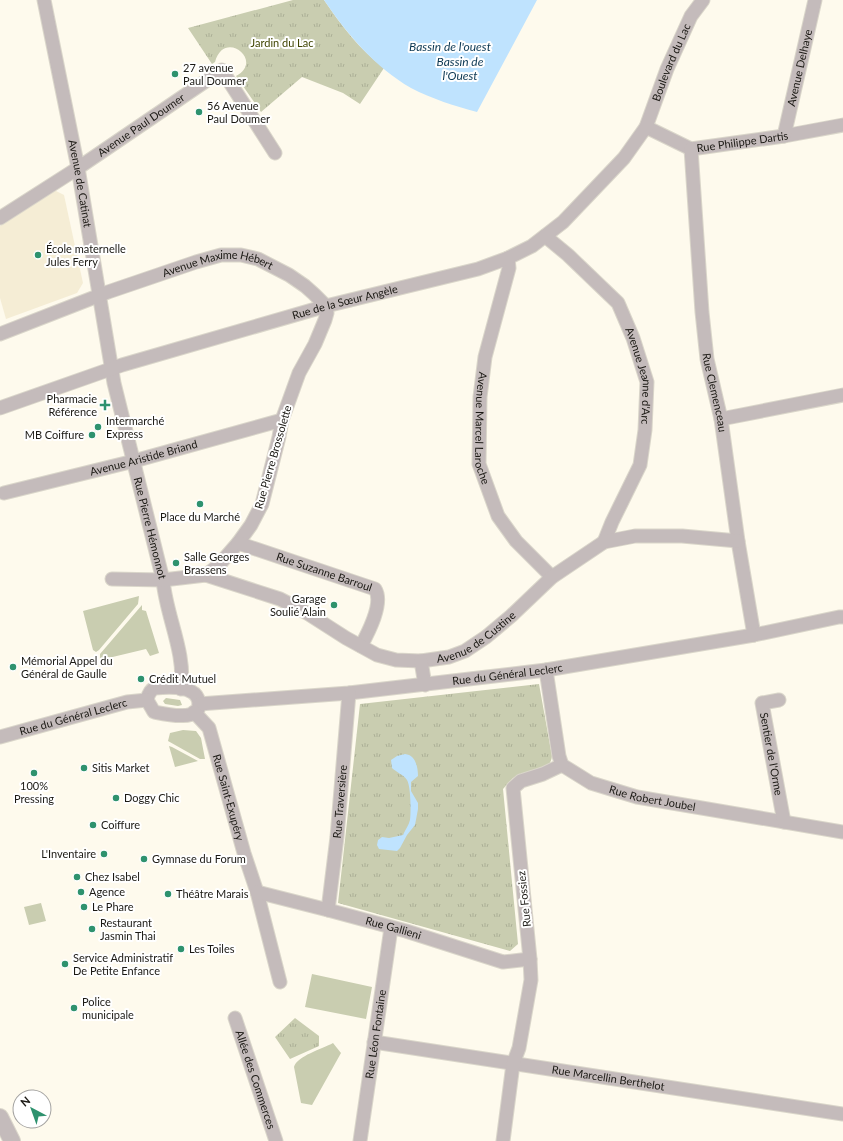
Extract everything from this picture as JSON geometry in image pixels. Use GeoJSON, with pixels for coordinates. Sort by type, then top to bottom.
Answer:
{"type":"FeatureCollection","features":[{"type":"Feature","properties":{"kind":"street","name":"Avenue de Catinat"},"geometry":{"type":"LineString","coordinates":[[44,0],[78,168],[111,369]]}},
{"type":"Feature","properties":{"kind":"street","name":"Boulevard du Lac"},"geometry":{"type":"LineString","coordinates":[[646,127],[667,69],[691,16],[703,0]]}},
{"type":"Feature","properties":{"kind":"street","name":"Avenue Delhaye"},"geometry":{"type":"LineString","coordinates":[[784,136],[815,0]]}},
{"type":"Feature","properties":{"kind":"street","name":"Avenue Paul Doumer"},"geometry":{"type":"LineString","coordinates":[[0,218],[78,168],[222,70],[275,152]]}},
{"type":"Feature","properties":{"kind":"street","name":"Rue Philippe Dartis"},"geometry":{"type":"LineString","coordinates":[[646,127],[691,149],[784,136],[843,125]]}},
{"type":"Feature","properties":{"kind":"street","name":"Rue de la Sœur Angèle"},"geometry":{"type":"LineString","coordinates":[[0,408],[111,369],[326,306],[478,269],[508,258],[532,246],[563,222],[624,158],[646,127]]}},
{"type":"Feature","properties":{"kind":"street","name":"Rue Clemenceau"},"geometry":{"type":"LineString","coordinates":[[691,149],[702,312],[707,359],[721,419],[738,541],[754,635]]}},
{"type":"Feature","properties":{"kind":"street","name":"Avenue Jeanne d'Arc"},"geometry":{"type":"LineString","coordinates":[[545,236],[568,255],[618,303],[633,338],[647,382],[645,430],[640,465],[612,522],[604,542]]}},
{"type":"Feature","properties":{"kind":"street","name":"Avenue Maxime Hébert"},"geometry":{"type":"LineString","coordinates":[[0,334],[99,296],[196,262],[221,255],[241,255],[258,259],[289,275],[314,294],[326,306]]}},
{"type":"Feature","properties":{"kind":"street","name":"Avenue Marcel Laroche"},"geometry":{"type":"LineString","coordinates":[[508,258],[509,268],[485,357],[480,397],[479,464],[498,516],[516,541],[552,578]]}},
{"type":"Feature","properties":{"kind":"street","name":"Rue Pierre Brossolette"},"geometry":{"type":"LineString","coordinates":[[206,575],[218,566],[238,543],[251,525],[262,504],[282,420],[299,373],[326,320],[326,306]]}},
{"type":"Feature","properties":{"kind":"street","name":"Rue Pierre Hémonnot"},"geometry":{"type":"LineString","coordinates":[[111,369],[163,580],[183,678],[181,689]]}},
{"type":"Feature","properties":{"kind":"street"},"geometry":{"type":"LineString","coordinates":[[721,419],[843,395]]}},
{"type":"Feature","properties":{"kind":"street","name":"Avenue Aristide Briand"},"geometry":{"type":"LineString","coordinates":[[4,493],[134,461],[282,420]]}},
{"type":"Feature","properties":{"kind":"street","name":"Avenue de Custine"},"geometry":{"type":"LineString","coordinates":[[206,575],[280,599],[307,613],[346,638],[377,655],[396,660],[420,661],[450,657],[465,651],[486,637],[552,578],[604,542],[635,536],[682,536],[738,541]]}},
{"type":"Feature","properties":{"kind":"street","name":"Rue Suzanne Barroul"},"geometry":{"type":"LineString","coordinates":[[238,543],[375,589],[378,599],[375,612],[369,632],[361,646]]}},
{"type":"Feature","properties":{"kind":"street"},"geometry":{"type":"LineString","coordinates":[[112,579],[163,580],[206,575]]}},
{"type":"Feature","properties":{"kind":"street","name":"Rue du Général Leclerc"},"geometry":{"type":"LineString","coordinates":[[0,737],[127,702],[147,700],[154,712],[166,715],[183,716],[190,715],[197,708],[224,702],[350,693],[546,670],[754,635],[843,617]]}},
{"type":"Feature","properties":{"kind":"street","name":"Rue du Général Leclerc"},"geometry":{"type":"LineString","coordinates":[[813,623],[843,624]]}},
{"type":"Feature","properties":{"kind":"street"},"geometry":{"type":"LineString","coordinates":[[420,661],[425,685]]}},
{"type":"Feature","properties":{"kind":"street"},"geometry":{"type":"LineString","coordinates":[[546,670],[559,756],[562,765]]}},
{"type":"Feature","properties":{"kind":"street"},"geometry":{"type":"LineString","coordinates":[[147,700],[149,694],[155,688],[181,689],[192,691],[198,699],[197,708]]}},
{"type":"Feature","properties":{"kind":"street","name":"Rue Traversière"},"geometry":{"type":"LineString","coordinates":[[328,910],[350,693]]}},
{"type":"Feature","properties":{"kind":"street","name":"Sentier de l'Orme"},"geometry":{"type":"LineString","coordinates":[[779,700],[762,703],[784,822]]}},
{"type":"Feature","properties":{"kind":"street","name":"Rue Saint-Exupéry"},"geometry":{"type":"LineString","coordinates":[[209,728],[214,708],[224,702]]}},
{"type":"Feature","properties":{"kind":"street","name":"Rue Saint-Exupéry"},"geometry":{"type":"LineString","coordinates":[[197,708],[209,728],[242,846],[257,892],[280,982]]}},
{"type":"Feature","properties":{"kind":"street","name":"Rue Robert Joubel"},"geometry":{"type":"LineString","coordinates":[[562,765],[591,783],[637,797],[843,832]]}},
{"type":"Feature","properties":{"kind":"street","name":"Rue Fossiez"},"geometry":{"type":"LineString","coordinates":[[503,1141],[513,1064],[519,1048],[531,980],[513,788],[521,781],[543,774],[562,765]]}},
{"type":"Feature","properties":{"kind":"street","name":"Rue Gallieni"},"geometry":{"type":"LineString","coordinates":[[257,892],[328,910],[503,962],[530,959]]}},
{"type":"Feature","properties":{"kind":"street","name":"Rue Léon Fontaine"},"geometry":{"type":"LineString","coordinates":[[360,1141],[391,928]]}},
{"type":"Feature","properties":{"kind":"street","name":"Allée des Commerces"},"geometry":{"type":"LineString","coordinates":[[235,1018],[276,1141]]}},
{"type":"Feature","properties":{"kind":"street","name":"Rue Marcellin Berthelot"},"geometry":{"type":"LineString","coordinates":[[374,1042],[843,1114]]}},
{"type":"Feature","properties":{"kind":"street"},"geometry":{"type":"LineString","coordinates":[[0,1117],[12,1141]]}},
{"type":"Feature","properties":{"kind":"shaded area","name":"École maternelle Jules Ferry"},"geometry":{"type":"Polygon","coordinates":[[[54,190],[64,195],[83,283],[77,293],[6,319],[0,298],[0,226],[54,190]]]}},
{"type":"Feature","properties":{"kind":"green space","name":"Jardin du Lac"},"geometry":{"type":"Polygon","coordinates":[[[293,0],[324,0],[351,37],[384,68],[360,104],[343,93],[302,77],[261,112],[236,76],[244,70],[246,63],[244,56],[240,51],[233,48],[226,48],[220,52],[215,62],[212,64],[188,28],[293,0]]]}},
{"type":"Feature","properties":{"kind":"green space"},"geometry":{"type":"Polygon","coordinates":[[[139,596],[138,604],[99,650],[96,652],[93,650],[83,611],[139,596]]]}},
{"type":"Feature","properties":{"kind":"green space"},"geometry":{"type":"Polygon","coordinates":[[[142,605],[142,610],[146,611],[159,653],[150,656],[146,649],[100,660],[100,654],[142,605]]]}},
{"type":"Feature","properties":{"kind":"green space"},"geometry":{"type":"Polygon","coordinates":[[[539,684],[552,756],[551,760],[545,767],[513,778],[503,789],[518,944],[510,951],[338,903],[360,704],[539,684]]]}},
{"type":"Feature","properties":{"kind":"green space"},"geometry":{"type":"Polygon","coordinates":[[[166,698],[180,700],[182,705],[178,706],[165,704],[163,701],[166,698]]]}},
{"type":"Feature","properties":{"kind":"green space"},"geometry":{"type":"Polygon","coordinates":[[[183,730],[196,731],[201,738],[205,759],[200,759],[168,741],[170,733],[183,730]]]}},
{"type":"Feature","properties":{"kind":"green space"},"geometry":{"type":"Polygon","coordinates":[[[169,746],[172,747],[198,761],[175,767],[169,746]]]}},
{"type":"Feature","properties":{"kind":"green space"},"geometry":{"type":"Polygon","coordinates":[[[41,903],[46,921],[29,925],[24,907],[41,903]]]}},
{"type":"Feature","properties":{"kind":"green space"},"geometry":{"type":"Polygon","coordinates":[[[312,974],[372,987],[366,1019],[305,1007],[312,974]]]}},
{"type":"Feature","properties":{"kind":"green space"},"geometry":{"type":"Polygon","coordinates":[[[295,1018],[319,1036],[319,1046],[290,1059],[275,1037],[295,1018]]]}},
{"type":"Feature","properties":{"kind":"green space"},"geometry":{"type":"Polygon","coordinates":[[[333,1043],[341,1053],[312,1105],[301,1103],[294,1067],[296,1063],[310,1053],[333,1043]]]}},
{"type":"Feature","properties":{"kind":"water","name":"Bassin de l'Ouest"},"geometry":{"type":"Polygon","coordinates":[[[324,0],[537,0],[477,112],[427,96],[398,80],[363,49],[342,25],[324,0]]]}},
{"type":"Feature","properties":{"kind":"water"},"geometry":{"type":"Polygon","coordinates":[[[405,754],[414,759],[418,769],[418,776],[411,782],[411,791],[418,803],[415,825],[397,851],[379,849],[377,845],[378,840],[382,837],[389,838],[403,835],[409,822],[410,800],[408,783],[404,777],[392,768],[391,760],[397,756],[405,754]]]}},
{"type":"Feature","properties":{"kind":"place","name":"27 avenue Paul Doumer"},"geometry":{"type":"Point","coordinates":[175,74]}},
{"type":"Feature","properties":{"kind":"place","name":"56 Avenue Paul Doumer"},"geometry":{"type":"Point","coordinates":[199,112]}},
{"type":"Feature","properties":{"kind":"place","name":"École maternelle Jules Ferry"},"geometry":{"type":"Point","coordinates":[38,255]}},
{"type":"Feature","properties":{"kind":"place","name":"Pharmacie Référence"},"geometry":{"type":"Point","coordinates":[105,405]}},
{"type":"Feature","properties":{"kind":"place","name":"Intermarché Express"},"geometry":{"type":"Point","coordinates":[98,427]}},
{"type":"Feature","properties":{"kind":"place","name":"MB Coiffure"},"geometry":{"type":"Point","coordinates":[92,435]}},
{"type":"Feature","properties":{"kind":"place","name":"Place du Marché"},"geometry":{"type":"Point","coordinates":[200,504]}},
{"type":"Feature","properties":{"kind":"place","name":"Salle Georges Brassens"},"geometry":{"type":"Point","coordinates":[176,563]}},
{"type":"Feature","properties":{"kind":"place","name":"Garage Soulié Alain"},"geometry":{"type":"Point","coordinates":[334,605]}},
{"type":"Feature","properties":{"kind":"place","name":"Mémorial Appel du Général de Gaulle"},"geometry":{"type":"Point","coordinates":[13,667]}},
{"type":"Feature","properties":{"kind":"place","name":"Crédit Mutuel"},"geometry":{"type":"Point","coordinates":[141,679]}},
{"type":"Feature","properties":{"kind":"place","name":"Sitis Market"},"geometry":{"type":"Point","coordinates":[84,768]}},
{"type":"Feature","properties":{"kind":"place","name":"100% Pressing"},"geometry":{"type":"Point","coordinates":[34,773]}},
{"type":"Feature","properties":{"kind":"place","name":"Doggy Chic"},"geometry":{"type":"Point","coordinates":[116,798]}},
{"type":"Feature","properties":{"kind":"place","name":"Coiffure"},"geometry":{"type":"Point","coordinates":[93,825]}},
{"type":"Feature","properties":{"kind":"place","name":"L'Inventaire"},"geometry":{"type":"Point","coordinates":[104,854]}},
{"type":"Feature","properties":{"kind":"place","name":"Gymnase du Forum"},"geometry":{"type":"Point","coordinates":[144,859]}},
{"type":"Feature","properties":{"kind":"place","name":"Chez Isabel"},"geometry":{"type":"Point","coordinates":[77,877]}},
{"type":"Feature","properties":{"kind":"place","name":"Agence"},"geometry":{"type":"Point","coordinates":[81,892]}},
{"type":"Feature","properties":{"kind":"place","name":"Théâtre Marais"},"geometry":{"type":"Point","coordinates":[168,894]}},
{"type":"Feature","properties":{"kind":"place","name":"Le Phare"},"geometry":{"type":"Point","coordinates":[84,907]}},
{"type":"Feature","properties":{"kind":"place","name":"Restaurant Jasmin Thai"},"geometry":{"type":"Point","coordinates":[92,929]}},
{"type":"Feature","properties":{"kind":"place","name":"Les Toiles"},"geometry":{"type":"Point","coordinates":[181,949]}},
{"type":"Feature","properties":{"kind":"place","name":"Service Administratif De Petite Enfance"},"geometry":{"type":"Point","coordinates":[65,964]}},
{"type":"Feature","properties":{"kind":"place","name":"Police municipale"},"geometry":{"type":"Point","coordinates":[74,1008]}},
{"type":"Feature","properties":{"kind":"water label","name":"Bassin de l'ouest"},"geometry":{"type":"Point","coordinates":[450,47]}}]}
